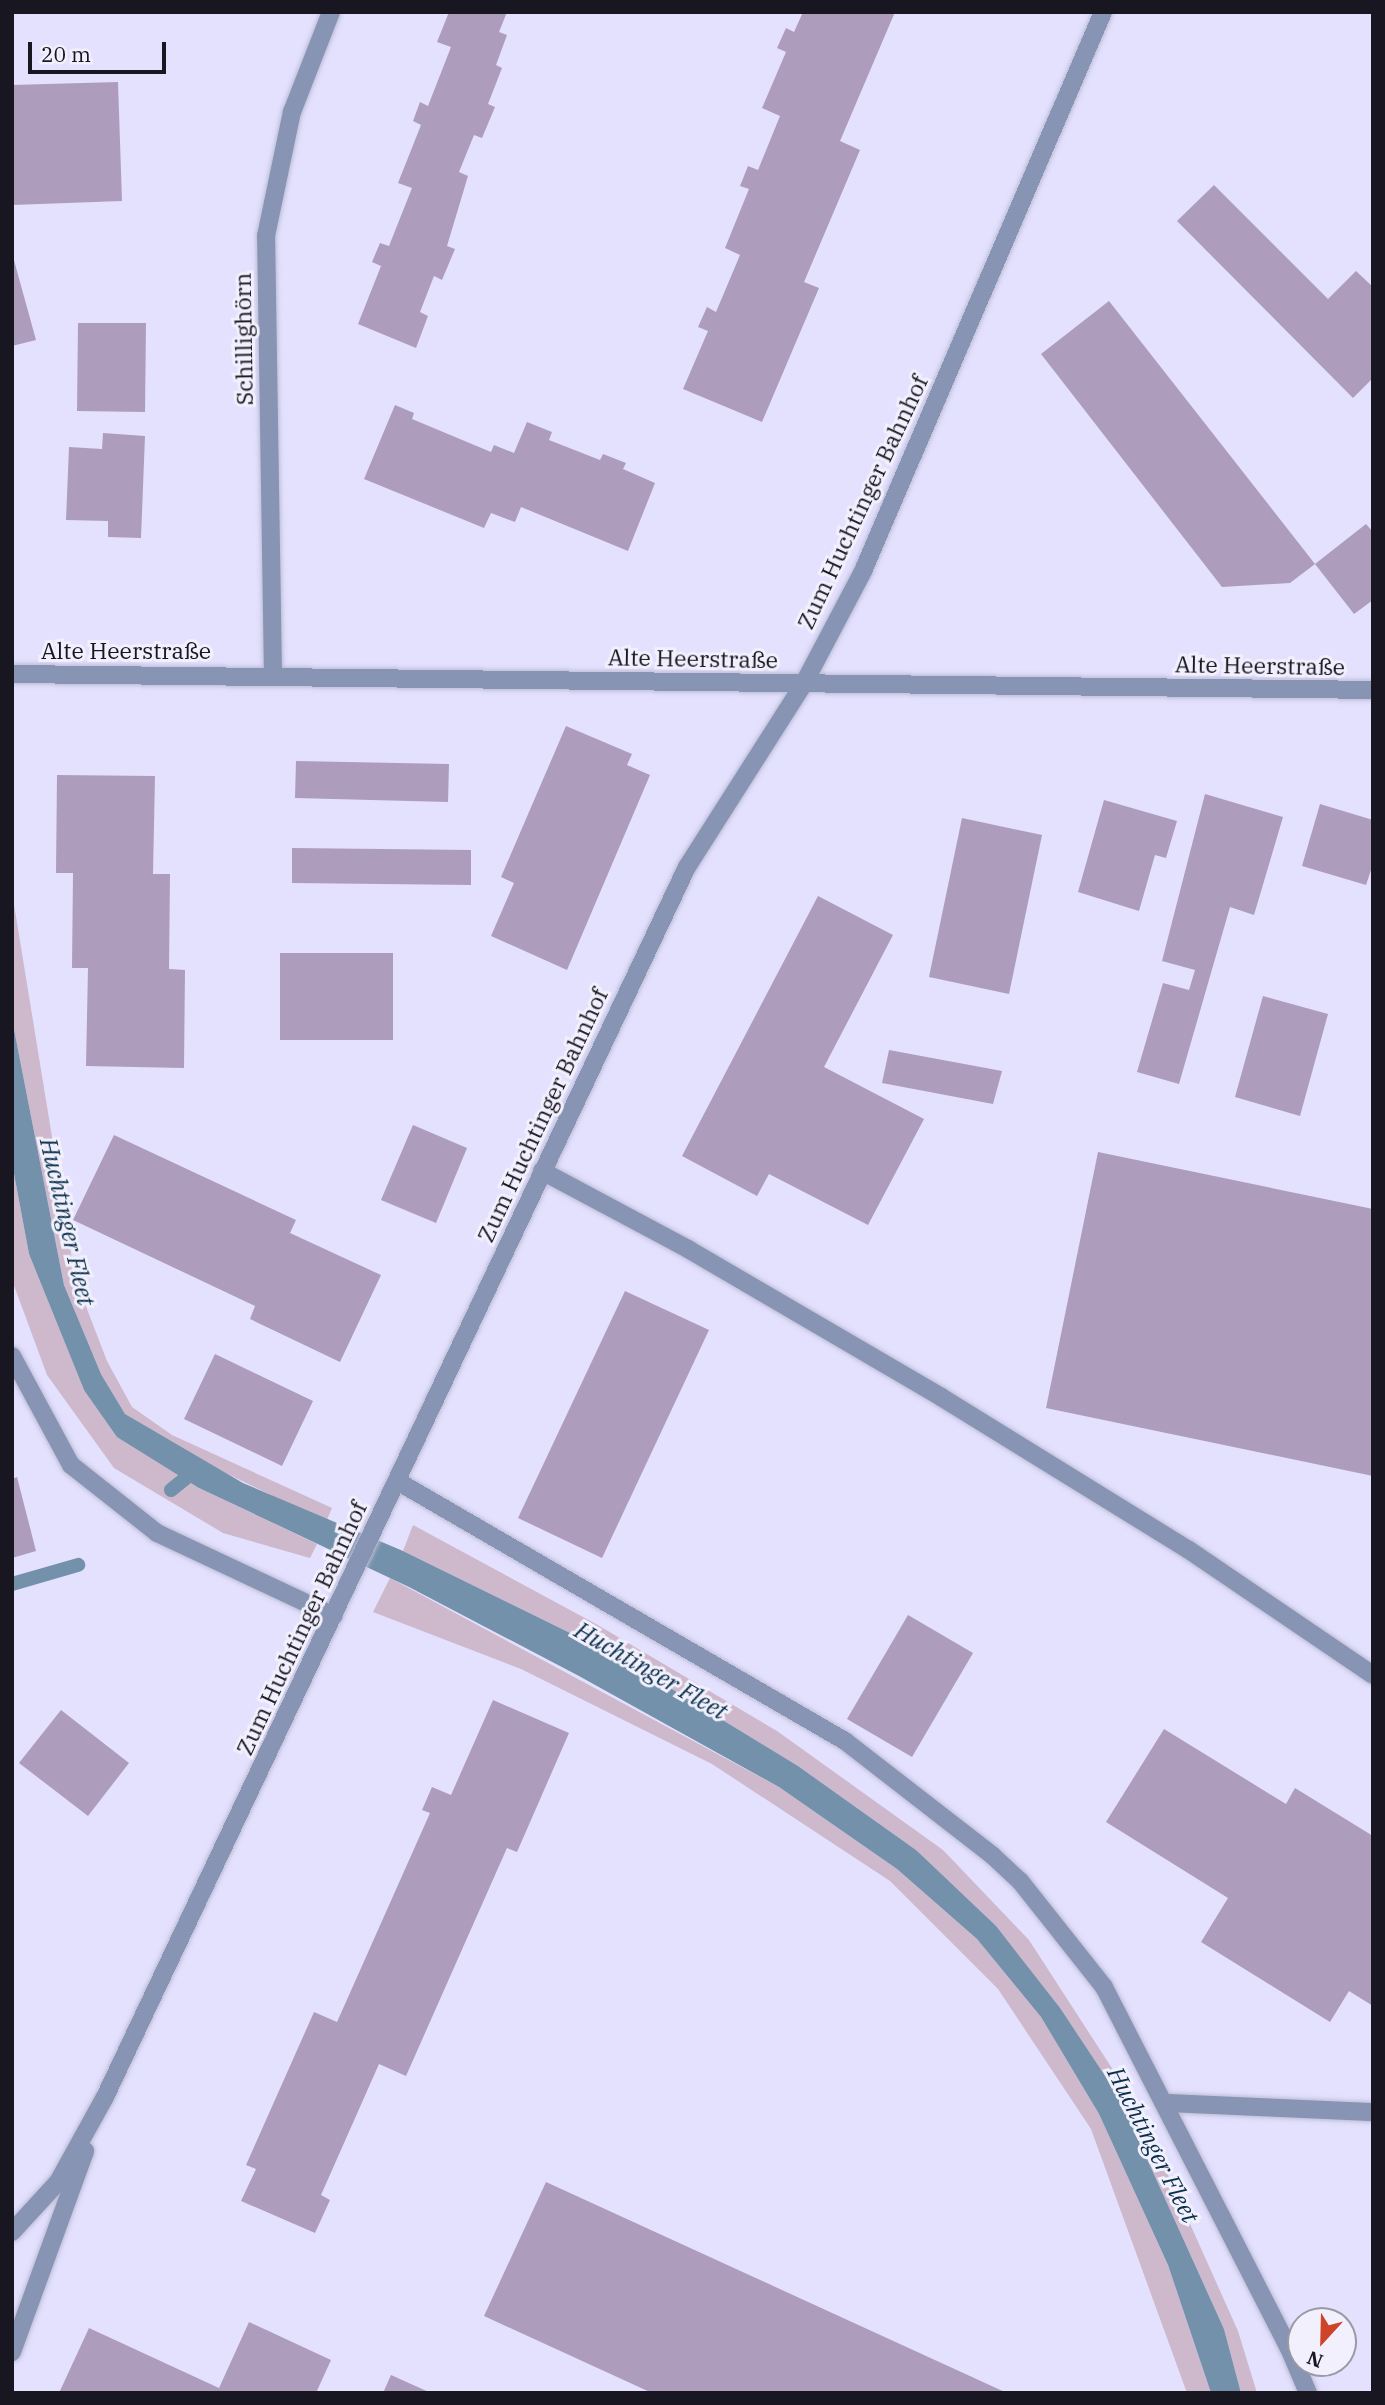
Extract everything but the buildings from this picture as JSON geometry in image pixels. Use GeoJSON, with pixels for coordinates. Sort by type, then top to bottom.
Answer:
{"type":"FeatureCollection","features":[{"type":"Feature","properties":{"kind":"street","name":"Schillighörn"},"geometry":{"type":"LineString","coordinates":[[273,676],[266,236],[292,112],[331,12]]}},
{"type":"Feature","properties":{"kind":"street","name":"Zum Huchtinger Bahnhof"},"geometry":{"type":"LineString","coordinates":[[12,2232],[58,2182],[105,2097],[687,867],[803,685],[863,571],[1103,12]]}},
{"type":"Feature","properties":{"kind":"street","name":"Alte Heerstraße"},"geometry":{"type":"LineString","coordinates":[[12,674],[1373,690]]}},
{"type":"Feature","properties":{"kind":"street"},"geometry":{"type":"LineString","coordinates":[[542,1171],[688,1249],[941,1397],[1189,1550],[1373,1675]]}},
{"type":"Feature","properties":{"kind":"street"},"geometry":{"type":"LineString","coordinates":[[12,1356],[71,1465],[157,1533],[334,1616]]}},
{"type":"Feature","properties":{"kind":"street"},"geometry":{"type":"LineString","coordinates":[[397,1481],[845,1741],[993,1856],[1020,1881],[1104,1987],[1166,2103],[1308,2393]]}},
{"type":"Feature","properties":{"kind":"street"},"geometry":{"type":"LineString","coordinates":[[12,2352],[105,2097]]}},
{"type":"Feature","properties":{"kind":"street"},"geometry":{"type":"LineString","coordinates":[[1166,2103],[1373,2112]]}},
{"type":"Feature","properties":{"kind":"shaded area"},"geometry":{"type":"Polygon","coordinates":[[[12,892],[75,1278],[107,1361],[132,1407],[172,1435],[332,1508],[326,1522],[189,1455],[125,1414],[101,1374],[64,1285],[12,1019],[12,892]]]}},
{"type":"Feature","properties":{"kind":"shaded area"},"geometry":{"type":"Polygon","coordinates":[[[12,1163],[29,1254],[84,1390],[199,1488],[317,1544],[310,1558],[223,1533],[114,1468],[47,1375],[12,1280],[12,1163]]]}},
{"type":"Feature","properties":{"kind":"shaded area"},"geometry":{"type":"Polygon","coordinates":[[[413,1525],[596,1624],[777,1731],[943,1850],[1029,1940],[1139,2110],[1238,2331],[1257,2393],[1241,2393],[1224,2329],[1119,2097],[916,1850],[798,1766],[621,1658],[403,1551],[413,1525]]]}},
{"type":"Feature","properties":{"kind":"shaded area"},"geometry":{"type":"Polygon","coordinates":[[[390,1578],[779,1787],[897,1869],[977,1939],[1041,2017],[1099,2114],[1168,2265],[1211,2393],[1187,2393],[1091,2129],[998,1989],[890,1881],[712,1764],[521,1669],[373,1612],[390,1578]]]}},
{"type":"Feature","properties":{"kind":"water"},"geometry":{"type":"Polygon","coordinates":[[[12,1019],[64,1285],[101,1374],[125,1414],[243,1483],[403,1551],[621,1658],[798,1766],[916,1850],[996,1926],[1060,2008],[1119,2097],[1224,2329],[1241,2393],[1211,2393],[1168,2265],[1099,2114],[1041,2017],[977,1939],[897,1869],[779,1787],[579,1676],[409,1587],[199,1488],[117,1437],[84,1390],[29,1254],[12,1163],[12,1019]]]}},
{"type":"Feature","properties":{"kind":"waterway"},"geometry":{"type":"LineString","coordinates":[[171,1490],[197,1469]]}},
{"type":"Feature","properties":{"kind":"waterway"},"geometry":{"type":"LineString","coordinates":[[12,1584],[78,1565]]}},
{"type":"Feature","properties":{"kind":"water label","name":"Huchtinger Fleet"},"geometry":{"type":"Point","coordinates":[67,1222]}},
{"type":"Feature","properties":{"kind":"water label","name":"Huchtinger Fleet"},"geometry":{"type":"Point","coordinates":[651,1671]}},
{"type":"Feature","properties":{"kind":"water label","name":"Huchtinger Fleet"},"geometry":{"type":"Point","coordinates":[1153,2145]}}]}
